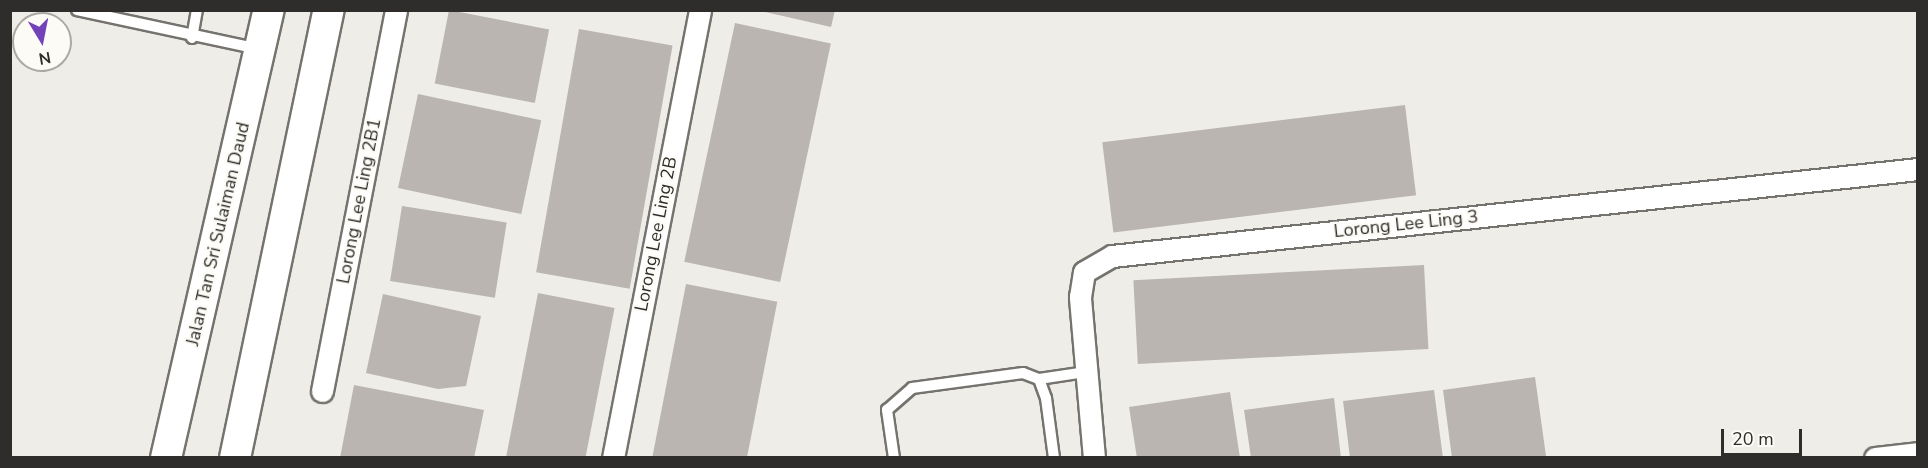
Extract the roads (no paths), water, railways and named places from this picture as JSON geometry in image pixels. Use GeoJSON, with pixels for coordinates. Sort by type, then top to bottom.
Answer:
{"type":"FeatureCollection","features":[{"type":"Feature","properties":{"kind":"main road","name":"Jalan Tan Sri Sulaiman Daud"},"geometry":{"type":"LineString","coordinates":[[166,458],[269,10]]}},
{"type":"Feature","properties":{"kind":"main road"},"geometry":{"type":"LineString","coordinates":[[235,458],[329,10]]}},
{"type":"Feature","properties":{"kind":"street","name":"Lorong Lee Ling 2B1"},"geometry":{"type":"LineString","coordinates":[[322,391],[396,10]]}},
{"type":"Feature","properties":{"kind":"street","name":"Lorong Lee Ling 2B"},"geometry":{"type":"LineString","coordinates":[[613,458],[696,11]]}},
{"type":"Feature","properties":{"kind":"street","name":"Lorong Lee Ling 3"},"geometry":{"type":"LineString","coordinates":[[1094,458],[1080,297],[1084,272],[1112,256],[1917,169]]}},
{"type":"Feature","properties":{"kind":"street"},"geometry":{"type":"LineString","coordinates":[[1875,458],[1917,453]]}},
{"type":"Feature","properties":{"kind":"lane"},"geometry":{"type":"LineString","coordinates":[[77,10],[192,38],[261,50]]}},
{"type":"Feature","properties":{"kind":"lane"},"geometry":{"type":"LineString","coordinates":[[192,38],[197,10]]}},
{"type":"Feature","properties":{"kind":"lane"},"geometry":{"type":"LineString","coordinates":[[894,458],[887,410],[912,388],[1023,374],[1039,380],[1086,372]]}},
{"type":"Feature","properties":{"kind":"lane"},"geometry":{"type":"LineString","coordinates":[[1039,380],[1054,458]]}}]}
